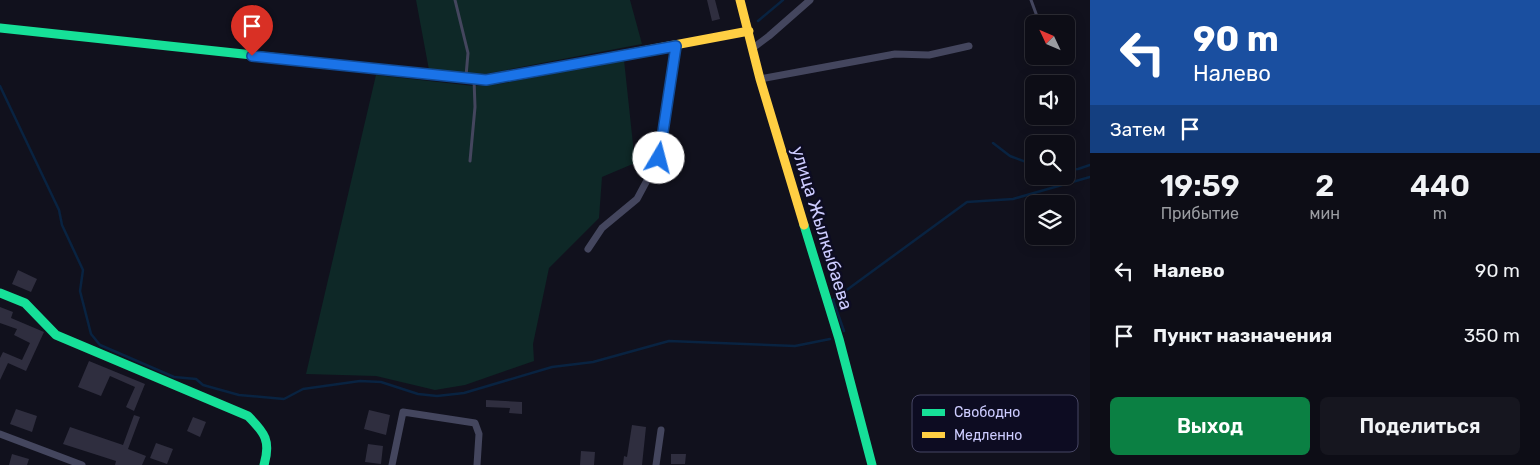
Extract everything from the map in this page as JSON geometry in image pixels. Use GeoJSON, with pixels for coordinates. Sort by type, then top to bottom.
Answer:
{"type":"FeatureCollection","features":[{"type":"Feature","properties":{"kind":"street","name":"улица Жылкыбаева"},"geometry":{"type":"LineString","coordinates":[[740,0],[760,79],[838,340],[872,465]]}},
{"type":"Feature","properties":{"kind":"street"},"geometry":{"type":"LineString","coordinates":[[753,48],[810,0]]}},
{"type":"Feature","properties":{"kind":"street"},"geometry":{"type":"LineString","coordinates":[[0,28],[486,80],[676,46],[749,30]]}},
{"type":"Feature","properties":{"kind":"street"},"geometry":{"type":"LineString","coordinates":[[588,249],[602,228],[637,199],[659,158],[676,46]]}},
{"type":"Feature","properties":{"kind":"street"},"geometry":{"type":"LineString","coordinates":[[760,79],[869,58],[895,54],[929,55],[970,46]]}},
{"type":"Feature","properties":{"kind":"street"},"geometry":{"type":"LineString","coordinates":[[0,292],[25,304],[56,335],[248,416],[260,428],[268,440],[268,451],[264,465]]}},
{"type":"Feature","properties":{"kind":"street"},"geometry":{"type":"LineString","coordinates":[[392,465],[402,412],[475,423],[479,434],[477,465]]}},
{"type":"Feature","properties":{"kind":"street"},"geometry":{"type":"LineString","coordinates":[[656,465],[661,430]]}},
{"type":"Feature","properties":{"kind":"street"},"geometry":{"type":"LineString","coordinates":[[0,434],[82,465]]}},
{"type":"Feature","properties":{"kind":"lane"},"geometry":{"type":"LineString","coordinates":[[455,0],[468,53],[475,107],[470,161]]}},
{"type":"Feature","properties":{"kind":"lane"},"geometry":{"type":"LineString","coordinates":[[1032,0],[1037,15]]}},
{"type":"Feature","properties":{"kind":"green space"},"geometry":{"type":"Polygon","coordinates":[[[416,0],[630,0],[642,44],[485,74],[429,70],[416,0]]]}},
{"type":"Feature","properties":{"kind":"green space"},"geometry":{"type":"Polygon","coordinates":[[[624,60],[635,163],[602,177],[599,218],[549,268],[533,344],[534,361],[465,385],[435,390],[376,376],[306,374],[376,75],[474,86],[499,84],[624,60]]]}},
{"type":"Feature","properties":{"kind":"building"},"geometry":{"type":"Polygon","coordinates":[[[707,0],[715,0],[720,19],[712,21],[707,0]]]}},
{"type":"Feature","properties":{"kind":"building"},"geometry":{"type":"Polygon","coordinates":[[[18,270],[37,279],[31,292],[12,284],[18,270]]]}},
{"type":"Feature","properties":{"kind":"building"},"geometry":{"type":"Polygon","coordinates":[[[0,307],[13,312],[11,318],[44,332],[26,371],[8,363],[0,380],[0,358],[3,352],[22,360],[30,343],[14,335],[17,329],[0,323],[0,307]]]}},
{"type":"Feature","properties":{"kind":"building"},"geometry":{"type":"Polygon","coordinates":[[[89,361],[145,384],[134,411],[126,407],[135,387],[110,376],[101,396],[78,387],[89,361]]]}},
{"type":"Feature","properties":{"kind":"building"},"geometry":{"type":"Polygon","coordinates":[[[486,400],[522,402],[522,414],[509,413],[510,408],[486,407],[486,400]]]}},
{"type":"Feature","properties":{"kind":"building"},"geometry":{"type":"Polygon","coordinates":[[[16,409],[37,416],[32,432],[10,424],[16,409]]]}},
{"type":"Feature","properties":{"kind":"building"},"geometry":{"type":"Polygon","coordinates":[[[369,410],[390,415],[386,435],[364,429],[369,410]]]}},
{"type":"Feature","properties":{"kind":"building"},"geometry":{"type":"Polygon","coordinates":[[[134,415],[140,417],[128,449],[146,456],[142,465],[115,465],[116,461],[63,444],[70,427],[123,445],[134,415]]]}},
{"type":"Feature","properties":{"kind":"building"},"geometry":{"type":"Polygon","coordinates":[[[193,417],[206,422],[200,437],[187,431],[193,417]]]}},
{"type":"Feature","properties":{"kind":"building"},"geometry":{"type":"Polygon","coordinates":[[[632,425],[646,427],[642,465],[623,465],[624,456],[627,457],[632,425]]]}},
{"type":"Feature","properties":{"kind":"building"},"geometry":{"type":"Polygon","coordinates":[[[156,443],[173,449],[167,464],[150,458],[156,443]]]}},
{"type":"Feature","properties":{"kind":"building"},"geometry":{"type":"Polygon","coordinates":[[[368,444],[383,446],[381,464],[365,462],[368,444]]]}},
{"type":"Feature","properties":{"kind":"building"},"geometry":{"type":"Polygon","coordinates":[[[581,451],[595,452],[594,465],[580,465],[581,451]]]}},
{"type":"Feature","properties":{"kind":"building"},"geometry":{"type":"Polygon","coordinates":[[[12,454],[29,459],[27,465],[9,465],[12,454]]]}},
{"type":"Feature","properties":{"kind":"building"},"geometry":{"type":"Polygon","coordinates":[[[671,454],[686,454],[685,464],[671,464],[671,454]]]}},
{"type":"Feature","properties":{"kind":"waterway"},"geometry":{"type":"LineString","coordinates":[[758,21],[783,0]]}},
{"type":"Feature","properties":{"kind":"waterway"},"geometry":{"type":"LineString","coordinates":[[0,86],[59,210],[62,225],[83,270],[80,291],[91,334],[100,345],[174,377],[196,379],[203,385],[239,395],[284,399],[303,389],[360,381],[381,382],[418,394],[437,396],[464,393],[552,367],[593,362],[669,341],[795,346],[830,339]]}},
{"type":"Feature","properties":{"kind":"waterway"},"geometry":{"type":"LineString","coordinates":[[993,143],[1010,156],[1025,162]]}},
{"type":"Feature","properties":{"kind":"waterway"},"geometry":{"type":"LineString","coordinates":[[1075,169],[1090,165]]}},
{"type":"Feature","properties":{"kind":"waterway"},"geometry":{"type":"LineString","coordinates":[[844,331],[833,300],[967,202],[1013,199],[1090,177]]}},
{"type":"Feature","properties":{"kind":"traffic: fast"},"geometry":{"type":"LineString","coordinates":[[0,28],[486,80],[632,53]]}},
{"type":"Feature","properties":{"kind":"traffic: fast"},"geometry":{"type":"LineString","coordinates":[[804,225],[839,339],[872,465]]}},
{"type":"Feature","properties":{"kind":"traffic: fast"},"geometry":{"type":"LineString","coordinates":[[0,293],[25,303],[56,335],[248,416],[259,427],[265,438],[267,450],[264,465]]}},
{"type":"Feature","properties":{"kind":"traffic: slow"},"geometry":{"type":"LineString","coordinates":[[740,0],[760,79],[804,225]]}},
{"type":"Feature","properties":{"kind":"traffic: slow"},"geometry":{"type":"LineString","coordinates":[[632,53],[749,31]]}},
{"type":"Feature","properties":{"kind":"route"},"geometry":{"type":"LineString","coordinates":[[252,56],[486,80],[676,46],[659,158]]}}]}
